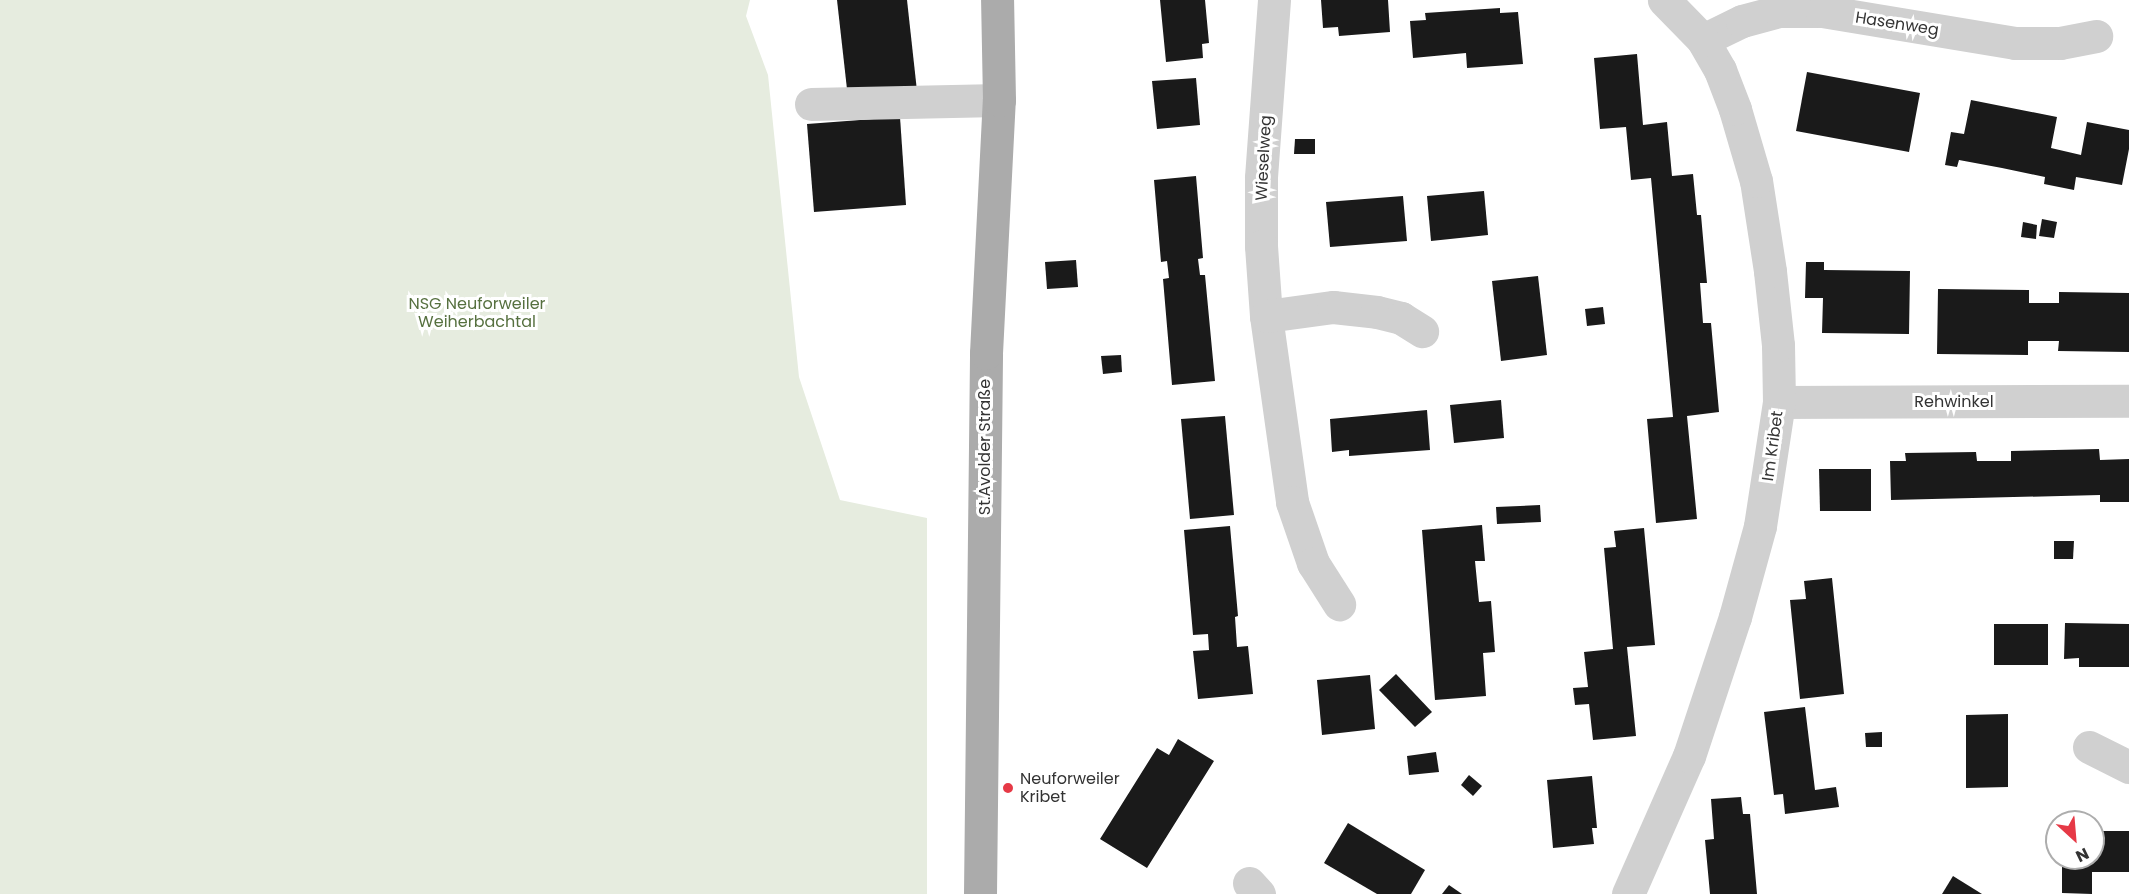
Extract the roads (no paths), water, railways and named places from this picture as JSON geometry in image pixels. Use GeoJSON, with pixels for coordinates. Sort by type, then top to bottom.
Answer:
{"type":"FeatureCollection","features":[{"type":"Feature","properties":{"kind":"main road","name":"St.Avolder Straße"},"geometry":{"type":"LineString","coordinates":[[980,894],[986,353],[999,100],[997,0]]}},
{"type":"Feature","properties":{"kind":"street","name":"Wieselweg"},"geometry":{"type":"LineString","coordinates":[[1274,0],[1261,178],[1261,246],[1266,316],[1292,502],[1313,563],[1339,604]]}},
{"type":"Feature","properties":{"kind":"street","name":"Im Kribet"},"geometry":{"type":"LineString","coordinates":[[1628,894],[1689,756],[1735,617],[1760,526],[1779,402],[1778,345],[1772,292],[1755,181],[1735,109],[1720,69],[1703,40],[1664,0]]}},
{"type":"Feature","properties":{"kind":"street","name":"Hasenweg"},"geometry":{"type":"LineString","coordinates":[[1703,40],[1742,21],[1780,10],[1822,11],[2014,43],[2060,43],[2096,36]]}},
{"type":"Feature","properties":{"kind":"street"},"geometry":{"type":"LineString","coordinates":[[811,104],[999,100]]}},
{"type":"Feature","properties":{"kind":"street"},"geometry":{"type":"LineString","coordinates":[[1266,316],[1333,307],[1377,312],[1401,318],[1422,332]]}},
{"type":"Feature","properties":{"kind":"street","name":"Rehwinkel"},"geometry":{"type":"LineString","coordinates":[[1779,402],[2129,401]]}},
{"type":"Feature","properties":{"kind":"street"},"geometry":{"type":"LineString","coordinates":[[2089,747],[2129,767]]}},
{"type":"Feature","properties":{"kind":"place","name":"Neuforweiler Kribet"},"geometry":{"type":"Point","coordinates":[1008,788]}},
{"type":"Feature","properties":{"kind":"park label","name":"NSG Neuforweiler Weiherbachtal"},"geometry":{"type":"Point","coordinates":[477,313]}}]}
